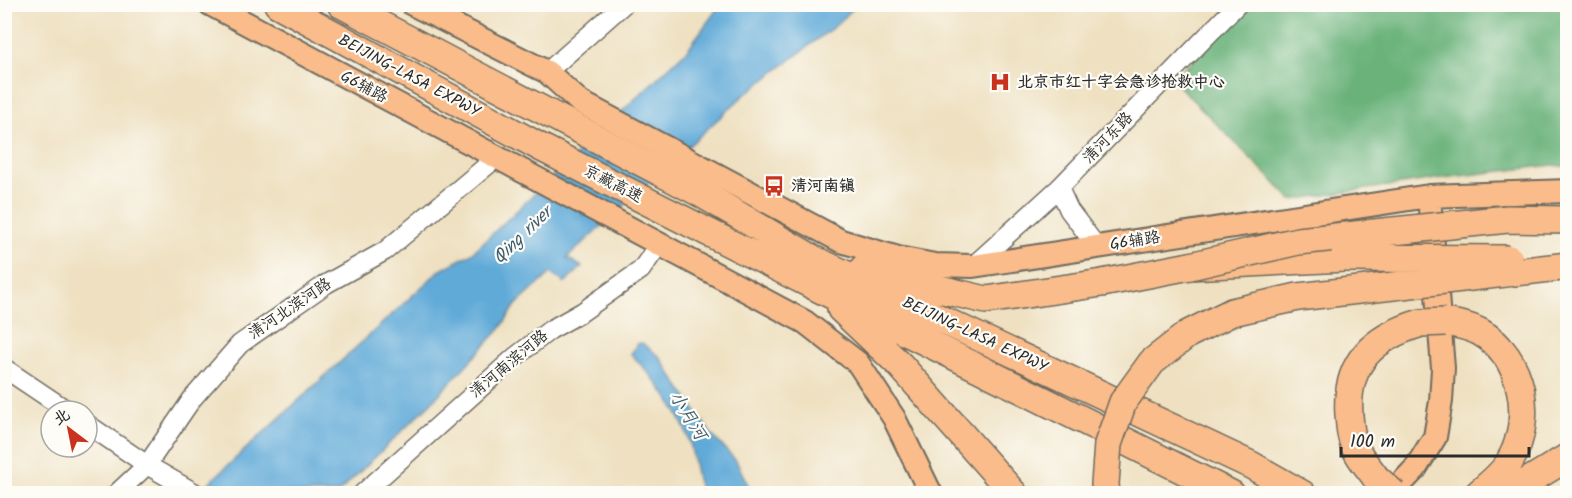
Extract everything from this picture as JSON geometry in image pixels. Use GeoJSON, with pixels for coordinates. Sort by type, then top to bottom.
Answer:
{"type":"FeatureCollection","features":[{"type":"Feature","properties":{"kind":"highway","name":"BEIJING-LASA EXPWY"},"geometry":{"type":"LineString","coordinates":[[278,4],[540,147]]}},
{"type":"Feature","properties":{"kind":"highway","name":"BEIJING-LASA EXPWY"},"geometry":{"type":"LineString","coordinates":[[341,4],[573,112]]}},
{"type":"Feature","properties":{"kind":"highway","name":"京藏高速"},"geometry":{"type":"LineString","coordinates":[[573,112],[713,185]]}},
{"type":"Feature","properties":{"kind":"highway","name":"京藏高速"},"geometry":{"type":"LineString","coordinates":[[540,147],[686,221]]}},
{"type":"Feature","properties":{"kind":"highway","name":"BEIJING-LASA EXPWY"},"geometry":{"type":"LineString","coordinates":[[713,185],[813,259],[1251,465],[1302,494]]}},
{"type":"Feature","properties":{"kind":"highway"},"geometry":{"type":"LineString","coordinates":[[813,259],[845,262],[914,283],[986,300],[1102,283],[1299,241],[1508,219],[1568,220]]}},
{"type":"Feature","properties":{"kind":"highway","name":"BEIJING-LASA EXPWY"},"geometry":{"type":"LineString","coordinates":[[686,221],[820,290],[1229,492]]}},
{"type":"Feature","properties":{"kind":"highway"},"geometry":{"type":"LineString","coordinates":[[1190,266],[1344,258],[1483,258],[1568,261]]}},
{"type":"Feature","properties":{"kind":"highway"},"geometry":{"type":"LineString","coordinates":[[1106,494],[1108,444],[1123,402],[1152,362],[1188,334],[1232,312],[1298,297],[1568,266]]}},
{"type":"Feature","properties":{"kind":"highway"},"geometry":{"type":"LineString","coordinates":[[820,290],[900,365],[978,456],[1014,494]]}},
{"type":"Feature","properties":{"kind":"highway"},"geometry":{"type":"LineString","coordinates":[[1387,488],[1356,450],[1350,430],[1348,398],[1360,360],[1373,345],[1387,335],[1433,322],[1463,325],[1481,332],[1508,359],[1516,375],[1523,404],[1524,420],[1521,431],[1509,463],[1478,494]]}},
{"type":"Feature","properties":{"kind":"highway"},"geometry":{"type":"LineString","coordinates":[[978,456],[997,494]]}},
{"type":"Feature","properties":{"kind":"highway"},"geometry":{"type":"LineString","coordinates":[[1507,494],[1568,457]]}},
{"type":"Feature","properties":{"kind":"main road","name":"G6辅路"},"geometry":{"type":"LineString","coordinates":[[210,4],[496,158],[660,243]]}},
{"type":"Feature","properties":{"kind":"main road"},"geometry":{"type":"LineString","coordinates":[[412,4],[547,72],[573,112]]}},
{"type":"Feature","properties":{"kind":"main road","name":"G6辅路"},"geometry":{"type":"LineString","coordinates":[[713,185],[841,241],[907,260],[935,265],[973,266],[1430,196],[1568,191]]}},
{"type":"Feature","properties":{"kind":"main road"},"geometry":{"type":"LineString","coordinates":[[1387,488],[1414,469],[1435,437],[1441,401],[1443,368],[1430,196]]}},
{"type":"Feature","properties":{"kind":"main road"},"geometry":{"type":"LineString","coordinates":[[660,243],[806,322],[858,363],[894,418],[931,494]]}},
{"type":"Feature","properties":{"kind":"street"},"geometry":{"type":"LineString","coordinates":[[547,72],[624,4]]}},
{"type":"Feature","properties":{"kind":"street","name":"清河东路"},"geometry":{"type":"LineString","coordinates":[[973,266],[1059,188],[1238,4]]}},
{"type":"Feature","properties":{"kind":"street","name":"清河北滨河路"},"geometry":{"type":"LineString","coordinates":[[116,494],[147,465],[192,399],[240,344],[326,284],[385,251],[496,158]]}},
{"type":"Feature","properties":{"kind":"street"},"geometry":{"type":"LineString","coordinates":[[1059,188],[1069,210],[1097,247]]}},
{"type":"Feature","properties":{"kind":"street","name":"清河南滨河路"},"geometry":{"type":"LineString","coordinates":[[362,494],[514,357],[640,270],[660,243]]}},
{"type":"Feature","properties":{"kind":"street"},"geometry":{"type":"LineString","coordinates":[[4,368],[50,399]]}},
{"type":"Feature","properties":{"kind":"street"},"geometry":{"type":"LineString","coordinates":[[99,432],[147,465],[194,492]]}},
{"type":"Feature","properties":{"kind":"green space"},"geometry":{"type":"Polygon","coordinates":[[[1248,5],[1567,5],[1567,167],[1553,165],[1442,178],[1292,200],[1173,80],[1248,5]]]}},
{"type":"Feature","properties":{"kind":"water","name":"Qing river"},"geometry":{"type":"Polygon","coordinates":[[[720,5],[857,5],[835,26],[743,96],[567,258],[582,267],[565,283],[551,273],[516,305],[500,329],[430,404],[338,493],[197,494],[439,271],[472,253],[688,49],[720,5]]]}},
{"type":"Feature","properties":{"kind":"water","name":"小月河"},"geometry":{"type":"Polygon","coordinates":[[[642,343],[659,356],[711,434],[736,461],[752,493],[702,493],[697,481],[690,443],[680,418],[658,384],[631,354],[637,344],[642,343]]]}},
{"type":"Feature","properties":{"kind":"place","name":"北京市红十字会急诊抢救中心"},"geometry":{"type":"Point","coordinates":[1000,82]}},
{"type":"Feature","properties":{"kind":"place","name":"清河南镇"},"geometry":{"type":"Point","coordinates":[774,186]}}]}
